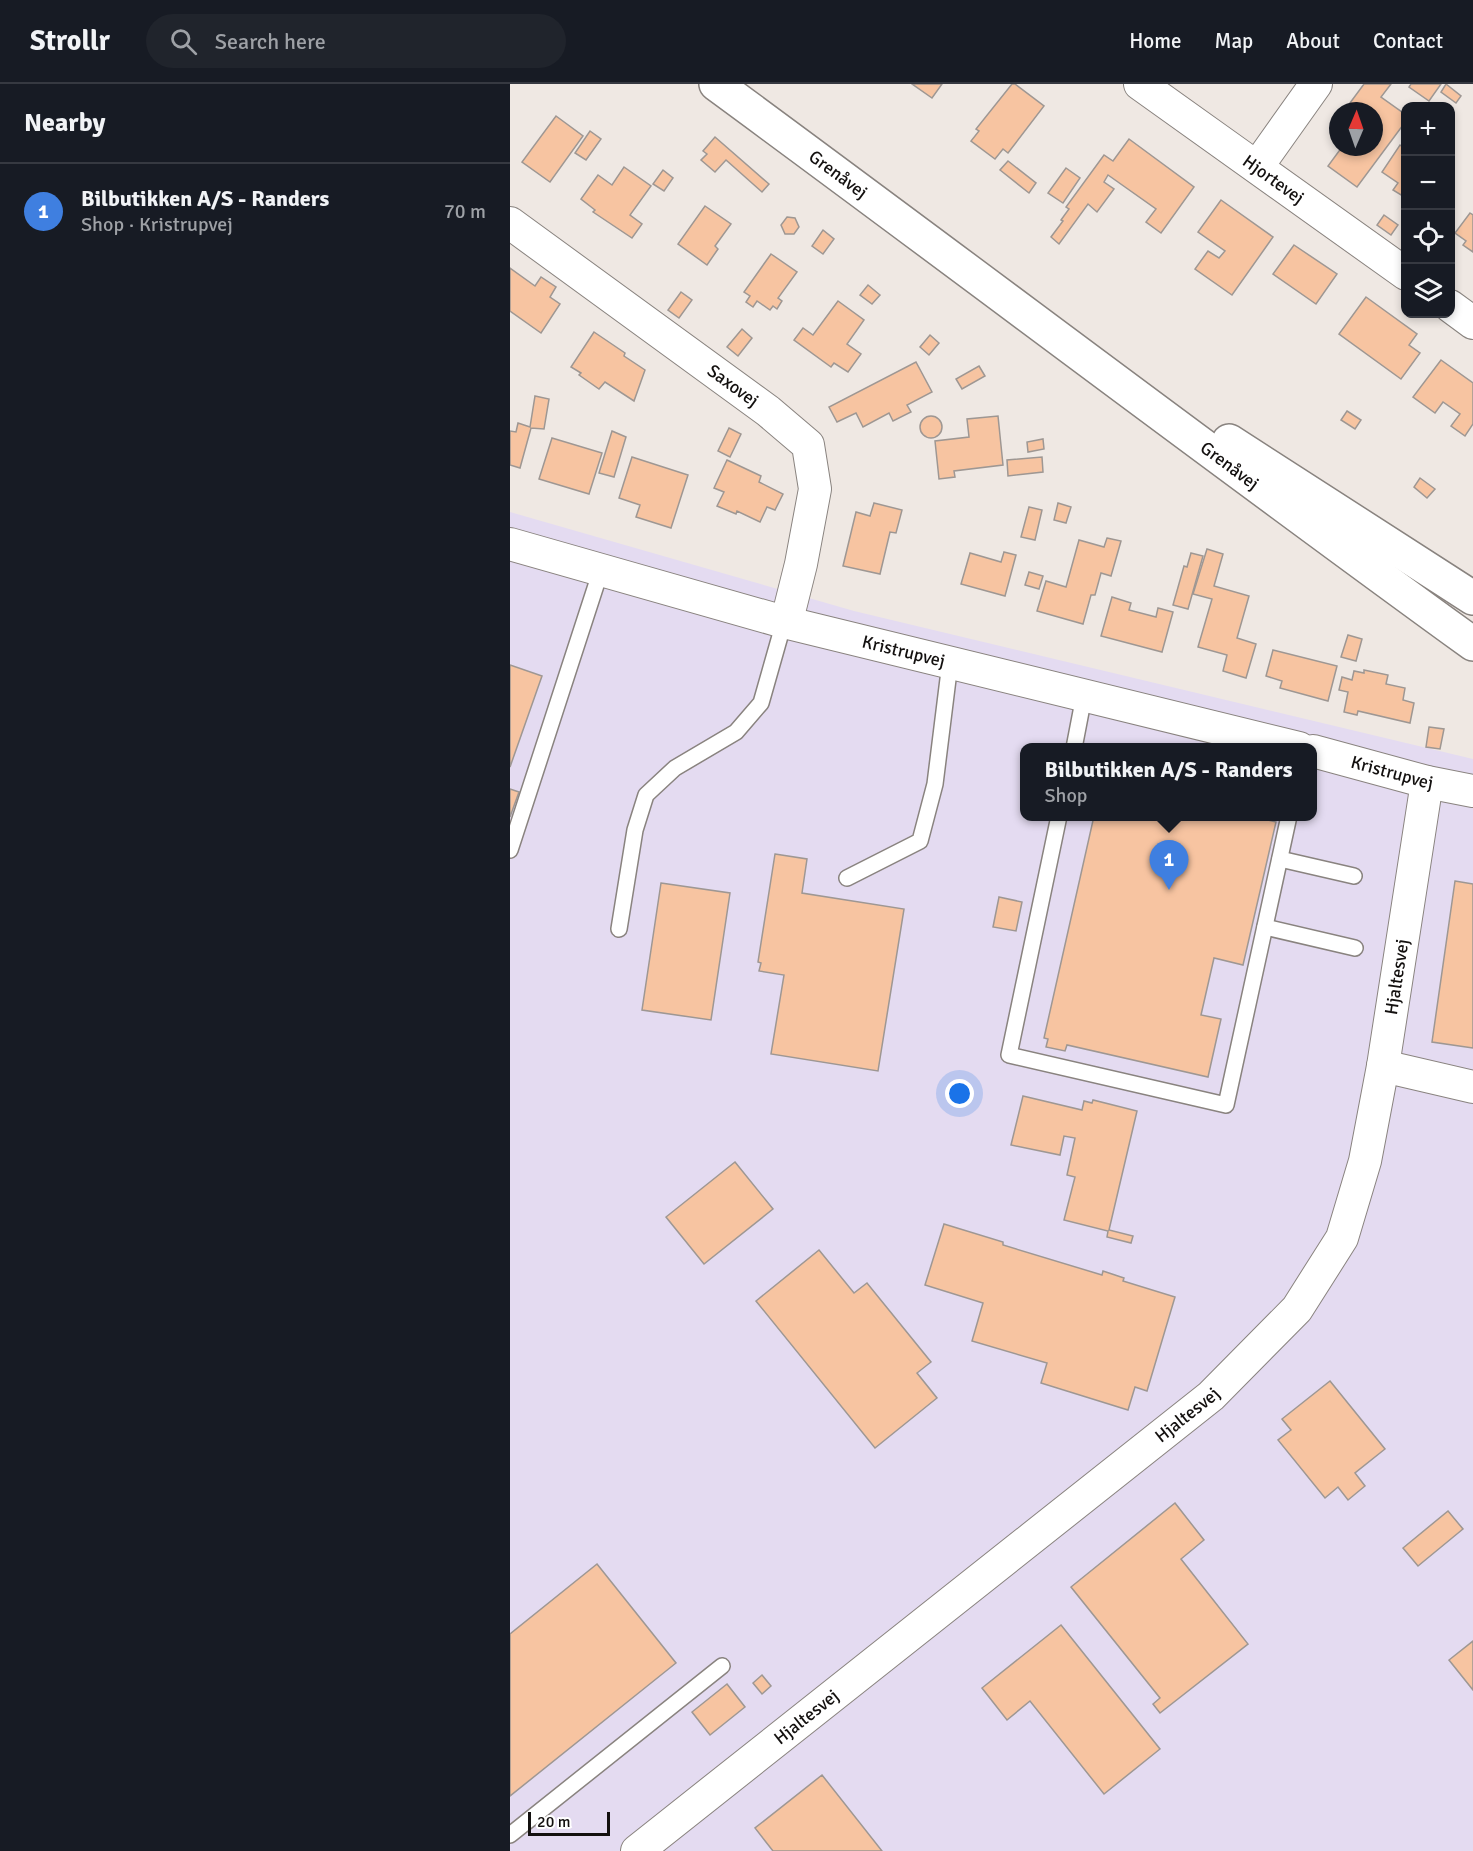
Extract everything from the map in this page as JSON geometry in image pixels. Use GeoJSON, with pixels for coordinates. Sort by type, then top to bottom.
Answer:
{"type":"FeatureCollection","features":[{"type":"Feature","properties":{"kind":"street","name":"Grenåvej"},"geometry":{"type":"LineString","coordinates":[[716,84],[989,284],[1277,502],[1473,644]]}},
{"type":"Feature","properties":{"kind":"street","name":"Hjortevej"},"geometry":{"type":"LineString","coordinates":[[1140,84],[1401,270]]}},
{"type":"Feature","properties":{"kind":"street"},"geometry":{"type":"LineString","coordinates":[[1257,167],[1316,84]]}},
{"type":"Feature","properties":{"kind":"street","name":"Saxovej"},"geometry":{"type":"LineString","coordinates":[[510,224],[768,411],[808,445],[815,489],[801,564],[790,608],[784,622]]}},
{"type":"Feature","properties":{"kind":"street","name":"Grenåvej"},"geometry":{"type":"LineString","coordinates":[[989,284],[1473,598]]}},
{"type":"Feature","properties":{"kind":"street"},"geometry":{"type":"LineString","coordinates":[[1455,310],[1473,323]]}},
{"type":"Feature","properties":{"kind":"street","name":"Kristrupvej"},"geometry":{"type":"LineString","coordinates":[[510,544],[784,622],[1282,743]]}},
{"type":"Feature","properties":{"kind":"street","name":"Kristrupvej"},"geometry":{"type":"LineString","coordinates":[[1317,752],[1427,782],[1473,791]]}},
{"type":"Feature","properties":{"kind":"street","name":"Hjaltesvej"},"geometry":{"type":"LineString","coordinates":[[637,1851],[1212,1396],[1297,1308],[1342,1238],[1365,1161],[1383,1066],[1427,782]]}},
{"type":"Feature","properties":{"kind":"street"},"geometry":{"type":"LineString","coordinates":[[1383,1066],[1473,1087]]}},
{"type":"Feature","properties":{"kind":"lane"},"geometry":{"type":"LineString","coordinates":[[510,850],[601,570]]}},
{"type":"Feature","properties":{"kind":"lane"},"geometry":{"type":"LineString","coordinates":[[619,929],[635,830],[646,795],[675,768],[736,732],[761,703],[784,622]]}},
{"type":"Feature","properties":{"kind":"lane"},"geometry":{"type":"LineString","coordinates":[[847,878],[920,841],[935,784],[950,663]]}},
{"type":"Feature","properties":{"kind":"lane"},"geometry":{"type":"LineString","coordinates":[[1075,743],[1084,696]]}},
{"type":"Feature","properties":{"kind":"lane"},"geometry":{"type":"LineString","coordinates":[[1058,821],[1009,1054],[1226,1105],[1288,821]]}},
{"type":"Feature","properties":{"kind":"lane"},"geometry":{"type":"LineString","coordinates":[[1280,859],[1354,876]]}},
{"type":"Feature","properties":{"kind":"lane"},"geometry":{"type":"LineString","coordinates":[[1265,927],[1355,948]]}},
{"type":"Feature","properties":{"kind":"lane"},"geometry":{"type":"LineString","coordinates":[[510,1835],[722,1666]]}},
{"type":"Feature","properties":{"kind":"shaded area"},"geometry":{"type":"Polygon","coordinates":[[[510,512],[854,611],[1473,759],[1473,1851],[510,1851],[510,512]]]}},
{"type":"Feature","properties":{"kind":"building"},"geometry":{"type":"Polygon","coordinates":[[[912,84],[942,84],[932,98],[912,84]]]}},
{"type":"Feature","properties":{"kind":"building"},"geometry":{"type":"Polygon","coordinates":[[[1012,84],[1044,106],[1008,153],[1003,149],[995,159],[971,141],[979,131],[976,129],[1012,84]]]}},
{"type":"Feature","properties":{"kind":"building"},"geometry":{"type":"Polygon","coordinates":[[[1364,84],[1391,84],[1381,97],[1401,111],[1401,128],[1383,152],[1383,102],[1351,102],[1364,84]]]}},
{"type":"Feature","properties":{"kind":"building"},"geometry":{"type":"Polygon","coordinates":[[[1411,84],[1441,84],[1429,101],[1409,87],[1411,84]]]}},
{"type":"Feature","properties":{"kind":"building"},"geometry":{"type":"Polygon","coordinates":[[[1446,84],[1461,96],[1456,103],[1441,92],[1446,84]]]}},
{"type":"Feature","properties":{"kind":"building"},"geometry":{"type":"Polygon","coordinates":[[[556,116],[583,136],[550,182],[522,162],[556,116]]]}},
{"type":"Feature","properties":{"kind":"building"},"geometry":{"type":"Polygon","coordinates":[[[590,131],[601,139],[586,160],[575,153],[590,131]]]}},
{"type":"Feature","properties":{"kind":"building"},"geometry":{"type":"Polygon","coordinates":[[[715,137],[769,184],[762,192],[726,160],[715,172],[701,160],[707,154],[703,151],[715,137]]]}},
{"type":"Feature","properties":{"kind":"building"},"geometry":{"type":"Polygon","coordinates":[[[1129,139],[1194,187],[1161,233],[1146,222],[1156,209],[1108,175],[1104,182],[1114,189],[1097,212],[1088,204],[1059,244],[1051,237],[1069,209],[1066,207],[1104,155],[1113,161],[1129,139]]]}},
{"type":"Feature","properties":{"kind":"building"},"geometry":{"type":"Polygon","coordinates":[[[1400,145],[1401,195],[1393,190],[1398,183],[1382,172],[1400,145]]]}},
{"type":"Feature","properties":{"kind":"building"},"geometry":{"type":"Polygon","coordinates":[[[1335,156],[1380,156],[1357,187],[1328,166],[1335,156]]]}},
{"type":"Feature","properties":{"kind":"building"},"geometry":{"type":"Polygon","coordinates":[[[1008,161],[1036,183],[1029,193],[1000,170],[1008,161]]]}},
{"type":"Feature","properties":{"kind":"building"},"geometry":{"type":"Polygon","coordinates":[[[624,167],[651,186],[630,215],[642,224],[632,238],[593,212],[595,210],[581,199],[598,175],[612,185],[624,167]]]}},
{"type":"Feature","properties":{"kind":"building"},"geometry":{"type":"Polygon","coordinates":[[[1066,168],[1080,178],[1063,203],[1048,193],[1066,168]]]}},
{"type":"Feature","properties":{"kind":"building"},"geometry":{"type":"Polygon","coordinates":[[[663,170],[673,178],[664,191],[653,184],[663,170]]]}},
{"type":"Feature","properties":{"kind":"building"},"geometry":{"type":"Polygon","coordinates":[[[1221,200],[1273,237],[1232,295],[1195,269],[1208,251],[1219,258],[1225,251],[1198,232],[1221,200]]]}},
{"type":"Feature","properties":{"kind":"building"},"geometry":{"type":"Polygon","coordinates":[[[705,206],[731,224],[715,246],[718,249],[707,265],[678,244],[705,206]]]}},
{"type":"Feature","properties":{"kind":"building"},"geometry":{"type":"Polygon","coordinates":[[[1470,213],[1473,215],[1473,252],[1463,245],[1466,241],[1455,233],[1470,213]]]}},
{"type":"Feature","properties":{"kind":"building"},"geometry":{"type":"Polygon","coordinates":[[[1384,215],[1398,225],[1391,235],[1377,225],[1384,215]]]}},
{"type":"Feature","properties":{"kind":"building"},"geometry":{"type":"Polygon","coordinates":[[[787,217],[795,218],[799,227],[794,234],[785,234],[781,225],[787,217]]]}},
{"type":"Feature","properties":{"kind":"building"},"geometry":{"type":"Polygon","coordinates":[[[823,230],[834,239],[823,254],[812,246],[823,230]]]}},
{"type":"Feature","properties":{"kind":"building"},"geometry":{"type":"Polygon","coordinates":[[[1294,245],[1337,274],[1316,304],[1273,274],[1294,245]]]}},
{"type":"Feature","properties":{"kind":"building"},"geometry":{"type":"Polygon","coordinates":[[[771,254],[797,272],[778,298],[782,301],[777,309],[773,306],[770,310],[757,301],[753,307],[746,302],[750,296],[744,292],[771,254]]]}},
{"type":"Feature","properties":{"kind":"building"},"geometry":{"type":"Polygon","coordinates":[[[510,268],[535,286],[541,277],[556,287],[550,297],[560,304],[541,333],[510,311],[510,268]]]}},
{"type":"Feature","properties":{"kind":"building"},"geometry":{"type":"Polygon","coordinates":[[[868,285],[880,295],[872,304],[860,295],[868,285]]]}},
{"type":"Feature","properties":{"kind":"building"},"geometry":{"type":"Polygon","coordinates":[[[681,292],[692,300],[679,318],[668,310],[681,292]]]}},
{"type":"Feature","properties":{"kind":"building"},"geometry":{"type":"Polygon","coordinates":[[[1366,297],[1417,334],[1409,345],[1420,353],[1401,379],[1339,334],[1366,297]]]}},
{"type":"Feature","properties":{"kind":"building"},"geometry":{"type":"Polygon","coordinates":[[[838,301],[864,320],[847,344],[861,354],[848,372],[834,363],[831,367],[794,340],[803,328],[813,335],[838,301]]]}},
{"type":"Feature","properties":{"kind":"building"},"geometry":{"type":"Polygon","coordinates":[[[742,329],[752,338],[738,356],[727,347],[742,329]]]}},
{"type":"Feature","properties":{"kind":"building"},"geometry":{"type":"Polygon","coordinates":[[[594,332],[645,370],[634,401],[605,382],[599,389],[571,367],[594,332]]]}},
{"type":"Feature","properties":{"kind":"building"},"geometry":{"type":"Polygon","coordinates":[[[930,335],[939,343],[929,355],[920,347],[930,335]]]}},
{"type":"Feature","properties":{"kind":"building"},"geometry":{"type":"Polygon","coordinates":[[[1441,360],[1473,383],[1473,424],[1465,436],[1451,426],[1460,414],[1443,402],[1435,413],[1413,397],[1441,360]]]}},
{"type":"Feature","properties":{"kind":"building"},"geometry":{"type":"Polygon","coordinates":[[[916,362],[932,392],[907,405],[911,412],[893,421],[889,413],[863,427],[856,413],[837,422],[829,407],[916,362]]]}},
{"type":"Feature","properties":{"kind":"building"},"geometry":{"type":"Polygon","coordinates":[[[979,366],[985,376],[962,389],[956,379],[979,366]]]}},
{"type":"Feature","properties":{"kind":"building"},"geometry":{"type":"Polygon","coordinates":[[[535,396],[549,399],[544,429],[531,428],[520,468],[510,465],[510,431],[516,432],[518,423],[530,427],[535,396]]]}},
{"type":"Feature","properties":{"kind":"building"},"geometry":{"type":"Polygon","coordinates":[[[1347,411],[1361,420],[1355,429],[1341,420],[1347,411]]]}},
{"type":"Feature","properties":{"kind":"building"},"geometry":{"type":"Polygon","coordinates":[[[931,416],[941,423],[942,427],[935,437],[931,438],[921,431],[920,427],[927,417],[931,416]]]}},
{"type":"Feature","properties":{"kind":"building"},"geometry":{"type":"Polygon","coordinates":[[[998,416],[1003,465],[954,471],[955,477],[939,479],[935,441],[969,437],[967,419],[998,416]]]}},
{"type":"Feature","properties":{"kind":"building"},"geometry":{"type":"Polygon","coordinates":[[[729,428],[741,434],[730,457],[718,451],[729,428]]]}},
{"type":"Feature","properties":{"kind":"building"},"geometry":{"type":"Polygon","coordinates":[[[612,431],[626,437],[614,477],[599,473],[612,431]]]}},
{"type":"Feature","properties":{"kind":"building"},"geometry":{"type":"Polygon","coordinates":[[[552,438],[602,453],[589,494],[539,479],[552,438]]]}},
{"type":"Feature","properties":{"kind":"building"},"geometry":{"type":"Polygon","coordinates":[[[1043,439],[1044,449],[1028,452],[1027,442],[1043,439]]]}},
{"type":"Feature","properties":{"kind":"building"},"geometry":{"type":"Polygon","coordinates":[[[632,457],[688,475],[671,528],[636,517],[640,505],[619,498],[632,457]]]}},
{"type":"Feature","properties":{"kind":"building"},"geometry":{"type":"Polygon","coordinates":[[[1042,457],[1043,472],[1008,476],[1007,460],[1042,457]]]}},
{"type":"Feature","properties":{"kind":"building"},"geometry":{"type":"Polygon","coordinates":[[[727,460],[761,476],[759,482],[783,494],[775,510],[767,507],[760,522],[737,511],[736,514],[717,506],[724,492],[714,488],[727,460]]]}},
{"type":"Feature","properties":{"kind":"building"},"geometry":{"type":"Polygon","coordinates":[[[1420,478],[1435,489],[1427,498],[1414,487],[1420,478]]]}},
{"type":"Feature","properties":{"kind":"building"},"geometry":{"type":"Polygon","coordinates":[[[874,503],[902,510],[896,533],[890,532],[880,574],[843,566],[856,512],[870,516],[874,503]]]}},
{"type":"Feature","properties":{"kind":"building"},"geometry":{"type":"Polygon","coordinates":[[[1058,503],[1071,507],[1066,523],[1054,520],[1058,503]]]}},
{"type":"Feature","properties":{"kind":"building"},"geometry":{"type":"Polygon","coordinates":[[[1029,507],[1042,510],[1035,540],[1021,537],[1029,507]]]}},
{"type":"Feature","properties":{"kind":"building"},"geometry":{"type":"Polygon","coordinates":[[[1107,538],[1121,541],[1111,576],[1101,573],[1095,595],[1091,595],[1083,624],[1037,611],[1046,581],[1066,587],[1079,540],[1104,547],[1107,538]]]}},
{"type":"Feature","properties":{"kind":"building"},"geometry":{"type":"Polygon","coordinates":[[[1207,549],[1223,554],[1214,586],[1249,596],[1237,638],[1256,644],[1246,678],[1223,671],[1227,655],[1198,647],[1212,599],[1193,594],[1207,549]]]}},
{"type":"Feature","properties":{"kind":"building"},"geometry":{"type":"Polygon","coordinates":[[[1004,552],[1016,555],[1005,596],[961,584],[970,553],[1001,562],[1004,552]]]}},
{"type":"Feature","properties":{"kind":"building"},"geometry":{"type":"Polygon","coordinates":[[[1191,553],[1203,556],[1188,609],[1173,605],[1184,566],[1187,567],[1191,553]]]}},
{"type":"Feature","properties":{"kind":"building"},"geometry":{"type":"Polygon","coordinates":[[[1029,572],[1043,576],[1039,589],[1025,585],[1029,572]]]}},
{"type":"Feature","properties":{"kind":"building"},"geometry":{"type":"Polygon","coordinates":[[[1112,597],[1131,603],[1129,610],[1156,617],[1158,608],[1173,612],[1162,652],[1101,636],[1112,597]]]}},
{"type":"Feature","properties":{"kind":"building"},"geometry":{"type":"Polygon","coordinates":[[[1348,635],[1362,639],[1356,661],[1341,657],[1348,635]]]}},
{"type":"Feature","properties":{"kind":"building"},"geometry":{"type":"Polygon","coordinates":[[[1273,650],[1337,666],[1328,701],[1280,688],[1282,681],[1266,676],[1273,650]]]}},
{"type":"Feature","properties":{"kind":"building"},"geometry":{"type":"Polygon","coordinates":[[[510,665],[542,676],[510,767],[510,665]]]}},
{"type":"Feature","properties":{"kind":"building"},"geometry":{"type":"Polygon","coordinates":[[[1364,670],[1388,675],[1386,684],[1405,688],[1403,700],[1414,703],[1410,723],[1358,711],[1357,715],[1344,712],[1348,692],[1339,690],[1342,677],[1352,680],[1354,671],[1364,673],[1364,670]]]}},
{"type":"Feature","properties":{"kind":"building"},"geometry":{"type":"Polygon","coordinates":[[[1429,727],[1444,729],[1440,749],[1426,747],[1429,727]]]}},
{"type":"Feature","properties":{"kind":"building"},"geometry":{"type":"Polygon","coordinates":[[[510,789],[519,792],[510,817],[510,789]]]}},
{"type":"Feature","properties":{"kind":"building"},"geometry":{"type":"Polygon","coordinates":[[[1093,821],[1276,822],[1243,965],[1214,958],[1201,1015],[1221,1019],[1208,1077],[1067,1045],[1065,1051],[1046,1047],[1048,1039],[1044,1038],[1093,821]]]}},
{"type":"Feature","properties":{"kind":"building"},"geometry":{"type":"Polygon","coordinates":[[[775,854],[807,859],[802,893],[904,909],[878,1071],[771,1054],[784,975],[759,971],[761,963],[758,962],[775,854]]]}},
{"type":"Feature","properties":{"kind":"building"},"geometry":{"type":"Polygon","coordinates":[[[1455,881],[1473,884],[1473,1048],[1432,1042],[1455,881]]]}},
{"type":"Feature","properties":{"kind":"building"},"geometry":{"type":"Polygon","coordinates":[[[661,883],[730,893],[711,1020],[642,1010],[661,883]]]}},
{"type":"Feature","properties":{"kind":"building"},"geometry":{"type":"Polygon","coordinates":[[[999,897],[1022,902],[1016,931],[993,927],[999,897]]]}},
{"type":"Feature","properties":{"kind":"building"},"geometry":{"type":"Polygon","coordinates":[[[1023,1096],[1082,1110],[1084,1101],[1092,1103],[1093,1100],[1137,1111],[1109,1230],[1133,1236],[1131,1243],[1107,1237],[1108,1231],[1064,1220],[1075,1177],[1067,1175],[1075,1138],[1064,1136],[1060,1155],[1011,1145],[1023,1096]]]}},
{"type":"Feature","properties":{"kind":"building"},"geometry":{"type":"Polygon","coordinates":[[[735,1162],[773,1209],[704,1264],[666,1217],[735,1162]]]}},
{"type":"Feature","properties":{"kind":"building"},"geometry":{"type":"Polygon","coordinates":[[[944,1224],[1003,1242],[1003,1245],[1102,1275],[1103,1271],[1124,1278],[1123,1281],[1175,1297],[1147,1391],[1135,1387],[1128,1410],[1041,1383],[1047,1363],[972,1341],[983,1303],[925,1285],[944,1224]]]}},
{"type":"Feature","properties":{"kind":"building"},"geometry":{"type":"Polygon","coordinates":[[[819,1250],[854,1293],[867,1283],[931,1362],[917,1373],[937,1398],[875,1448],[756,1301],[819,1250]]]}},
{"type":"Feature","properties":{"kind":"building"},"geometry":{"type":"Polygon","coordinates":[[[1330,1381],[1385,1449],[1355,1473],[1365,1486],[1348,1500],[1338,1487],[1325,1498],[1278,1440],[1291,1430],[1282,1419],[1330,1381]]]}},
{"type":"Feature","properties":{"kind":"building"},"geometry":{"type":"Polygon","coordinates":[[[1175,1503],[1204,1540],[1181,1559],[1248,1644],[1160,1713],[1153,1704],[1160,1698],[1071,1587],[1175,1503]]]}},
{"type":"Feature","properties":{"kind":"building"},"geometry":{"type":"Polygon","coordinates":[[[1448,1511],[1463,1529],[1418,1566],[1403,1548],[1448,1511]]]}},
{"type":"Feature","properties":{"kind":"building"},"geometry":{"type":"Polygon","coordinates":[[[597,1564],[676,1663],[510,1796],[510,1634],[597,1564]]]}},
{"type":"Feature","properties":{"kind":"building"},"geometry":{"type":"Polygon","coordinates":[[[1061,1625],[1160,1749],[1104,1794],[1030,1701],[1007,1720],[982,1688],[1061,1625]]]}},
{"type":"Feature","properties":{"kind":"building"},"geometry":{"type":"Polygon","coordinates":[[[1473,1641],[1473,1690],[1449,1660],[1473,1641]]]}},
{"type":"Feature","properties":{"kind":"building"},"geometry":{"type":"Polygon","coordinates":[[[762,1675],[771,1686],[762,1694],[753,1683],[762,1675]]]}},
{"type":"Feature","properties":{"kind":"building"},"geometry":{"type":"Polygon","coordinates":[[[727,1684],[745,1707],[710,1735],[692,1712],[727,1684]]]}},
{"type":"Feature","properties":{"kind":"building"},"geometry":{"type":"Polygon","coordinates":[[[822,1775],[882,1851],[773,1851],[755,1828],[822,1775]]]}},
{"type":"Feature","properties":{"kind":"place","name":"Bilbutikken A/S - Randers"},"geometry":{"type":"Point","coordinates":[1169,890]}}]}
